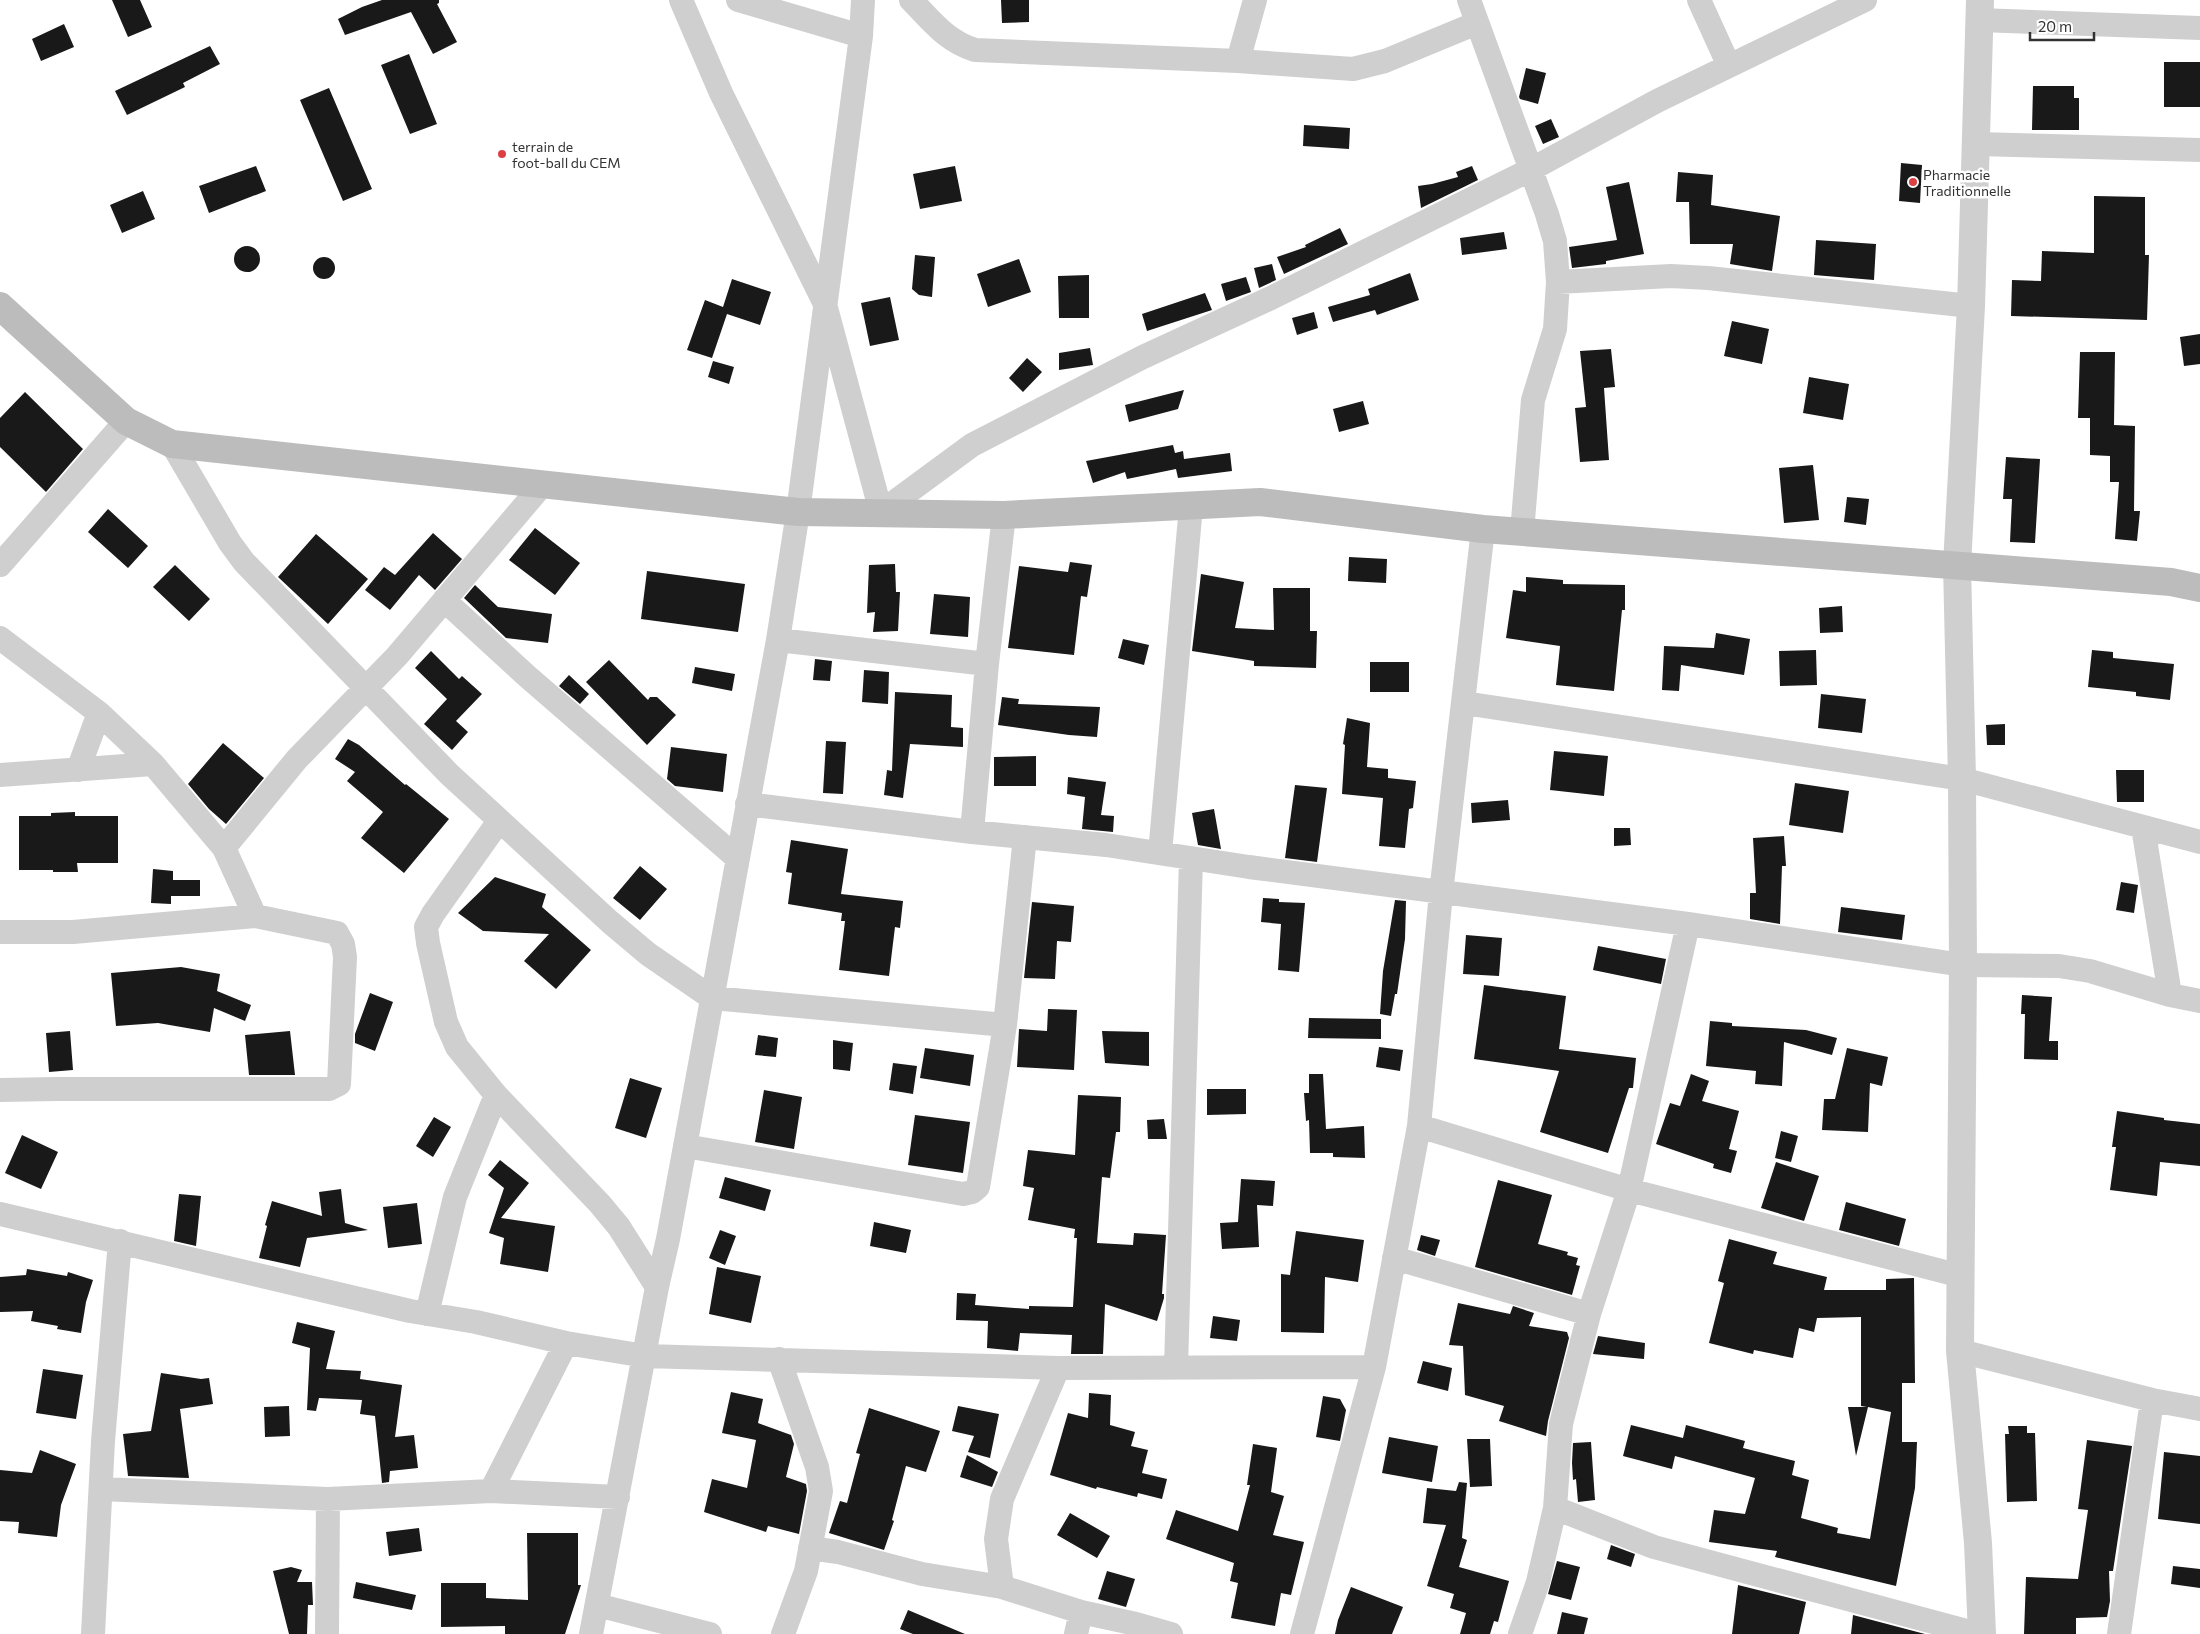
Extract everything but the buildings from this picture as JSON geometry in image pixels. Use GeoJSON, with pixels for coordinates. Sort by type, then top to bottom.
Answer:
{"type":"FeatureCollection","features":[{"type":"Feature","properties":{"kind":"main road"},"geometry":{"type":"LineString","coordinates":[[0,306],[126,420],[172,444],[798,512],[1004,515],[1260,502],[1483,529],[2171,582],[2200,588]]}},
{"type":"Feature","properties":{"kind":"street"},"geometry":{"type":"LineString","coordinates":[[681,0],[721,93],[824,304],[881,512],[972,445],[1142,357],[1271,298],[1530,170],[1657,100],[1865,0]]}},
{"type":"Feature","properties":{"kind":"street"},"geometry":{"type":"LineString","coordinates":[[738,0],[861,36]]}},
{"type":"Feature","properties":{"kind":"street"},"geometry":{"type":"LineString","coordinates":[[592,1634],[657,1287],[686,1146],[778,640],[798,512],[824,304],[861,36],[863,0]]}},
{"type":"Feature","properties":{"kind":"street"},"geometry":{"type":"LineString","coordinates":[[911,0],[947,36],[959,45],[975,50],[1238,61],[1352,69],[1385,61],[1477,23]]}},
{"type":"Feature","properties":{"kind":"street"},"geometry":{"type":"LineString","coordinates":[[1238,61],[1255,0]]}},
{"type":"Feature","properties":{"kind":"street"},"geometry":{"type":"LineString","coordinates":[[1469,0],[1530,170],[1548,214],[1555,241],[1558,282],[1555,329],[1533,400],[1522,532]]}},
{"type":"Feature","properties":{"kind":"street"},"geometry":{"type":"LineString","coordinates":[[1699,0],[1729,66]]}},
{"type":"Feature","properties":{"kind":"street"},"geometry":{"type":"LineString","coordinates":[[1982,1634],[1978,1543],[1960,1351],[1963,965],[1962,779],[1957,565],[1971,306],[1979,10],[2200,28]]}},
{"type":"Feature","properties":{"kind":"street"},"geometry":{"type":"LineString","coordinates":[[1976,144],[2200,150]]}},
{"type":"Feature","properties":{"kind":"street"},"geometry":{"type":"LineString","coordinates":[[1558,282],[1671,276],[1708,278],[1971,306]]}},
{"type":"Feature","properties":{"kind":"street"},"geometry":{"type":"LineString","coordinates":[[0,565],[126,420]]}},
{"type":"Feature","properties":{"kind":"street"},"geometry":{"type":"LineString","coordinates":[[172,444],[230,543],[244,562],[449,774],[610,922],[648,954],[712,998],[1005,1025]]}},
{"type":"Feature","properties":{"kind":"street"},"geometry":{"type":"LineString","coordinates":[[224,848],[297,759],[397,656],[543,484]]}},
{"type":"Feature","properties":{"kind":"street"},"geometry":{"type":"LineString","coordinates":[[1160,853],[1191,506]]}},
{"type":"Feature","properties":{"kind":"street"},"geometry":{"type":"LineString","coordinates":[[972,832],[987,664],[1004,515]]}},
{"type":"Feature","properties":{"kind":"street"},"geometry":{"type":"LineString","coordinates":[[1302,1634],[1374,1367],[1419,1126],[1440,893],[1464,703],[1483,529]]}},
{"type":"Feature","properties":{"kind":"street"},"geometry":{"type":"LineString","coordinates":[[444,600],[528,677],[738,858]]}},
{"type":"Feature","properties":{"kind":"street"},"geometry":{"type":"LineString","coordinates":[[0,638],[99,713],[153,764],[224,848],[255,916]]}},
{"type":"Feature","properties":{"kind":"street"},"geometry":{"type":"LineString","coordinates":[[778,640],[987,664]]}},
{"type":"Feature","properties":{"kind":"street"},"geometry":{"type":"LineString","coordinates":[[1464,703],[1962,779],[2200,842]]}},
{"type":"Feature","properties":{"kind":"street"},"geometry":{"type":"LineString","coordinates":[[78,770],[99,713]]}},
{"type":"Feature","properties":{"kind":"street"},"geometry":{"type":"LineString","coordinates":[[0,775],[153,764]]}},
{"type":"Feature","properties":{"kind":"street"},"geometry":{"type":"LineString","coordinates":[[747,804],[972,832],[1106,845],[1191,859],[1440,893],[1688,924],[1963,965],[2059,966],[2090,971],[2170,995],[2200,1001]]}},
{"type":"Feature","properties":{"kind":"street"},"geometry":{"type":"LineString","coordinates":[[499,821],[432,914],[426,927],[446,1022],[457,1047],[496,1095],[600,1204],[619,1227],[657,1287]]}},
{"type":"Feature","properties":{"kind":"street"},"geometry":{"type":"LineString","coordinates":[[2143,827],[2170,995]]}},
{"type":"Feature","properties":{"kind":"street"},"geometry":{"type":"LineString","coordinates":[[686,1146],[963,1194],[978,1188],[1005,1025],[1025,837]]}},
{"type":"Feature","properties":{"kind":"street"},"geometry":{"type":"LineString","coordinates":[[1176,1367],[1191,859]]}},
{"type":"Feature","properties":{"kind":"street"},"geometry":{"type":"LineString","coordinates":[[0,932],[73,932],[255,916],[337,933],[343,944],[345,957],[339,1084],[329,1089],[0,1090]]}},
{"type":"Feature","properties":{"kind":"street"},"geometry":{"type":"LineString","coordinates":[[1520,1634],[1538,1582],[1555,1508],[1560,1424],[1589,1314],[1629,1190],[1688,924]]}},
{"type":"Feature","properties":{"kind":"street"},"geometry":{"type":"LineString","coordinates":[[427,1314],[456,1197],[496,1095]]}},
{"type":"Feature","properties":{"kind":"street"},"geometry":{"type":"LineString","coordinates":[[1419,1126],[1629,1190],[1961,1276]]}},
{"type":"Feature","properties":{"kind":"street"},"geometry":{"type":"LineString","coordinates":[[0,1214],[427,1314],[476,1322],[566,1343],[645,1356],[1058,1368],[1374,1367]]}},
{"type":"Feature","properties":{"kind":"street"},"geometry":{"type":"LineString","coordinates":[[93,1634],[103,1441],[120,1241]]}},
{"type":"Feature","properties":{"kind":"street"},"geometry":{"type":"LineString","coordinates":[[1394,1258],[1589,1314]]}},
{"type":"Feature","properties":{"kind":"street"},"geometry":{"type":"LineString","coordinates":[[491,1491],[566,1343]]}},
{"type":"Feature","properties":{"kind":"street"},"geometry":{"type":"LineString","coordinates":[[1960,1351],[2152,1400],[2200,1409]]}},
{"type":"Feature","properties":{"kind":"street"},"geometry":{"type":"LineString","coordinates":[[779,1359],[817,1467],[822,1490],[806,1571],[783,1634]]}},
{"type":"Feature","properties":{"kind":"street"},"geometry":{"type":"LineString","coordinates":[[1002,1587],[996,1539],[1002,1499],[1058,1368]]}},
{"type":"Feature","properties":{"kind":"street"},"geometry":{"type":"LineString","coordinates":[[2119,1634],[2152,1400]]}},
{"type":"Feature","properties":{"kind":"street"},"geometry":{"type":"LineString","coordinates":[[101,1489],[328,1499],[491,1491],[618,1497]]}},
{"type":"Feature","properties":{"kind":"street"},"geometry":{"type":"LineString","coordinates":[[327,1634],[328,1499]]}},
{"type":"Feature","properties":{"kind":"street"},"geometry":{"type":"LineString","coordinates":[[1555,1508],[1654,1547],[1978,1634]]}},
{"type":"Feature","properties":{"kind":"street"},"geometry":{"type":"LineString","coordinates":[[810,1548],[838,1552],[922,1574],[1002,1587],[1079,1623],[1136,1624],[1171,1634]]}},
{"type":"Feature","properties":{"kind":"street"},"geometry":{"type":"LineString","coordinates":[[597,1605],[710,1634]]}},
{"type":"Feature","properties":{"kind":"place","name":"terrain de foot-ball du CEM"},"geometry":{"type":"Point","coordinates":[502,154]}},
{"type":"Feature","properties":{"kind":"place","name":"Pharmacie Traditionnelle"},"geometry":{"type":"Point","coordinates":[1913,182]}}]}
